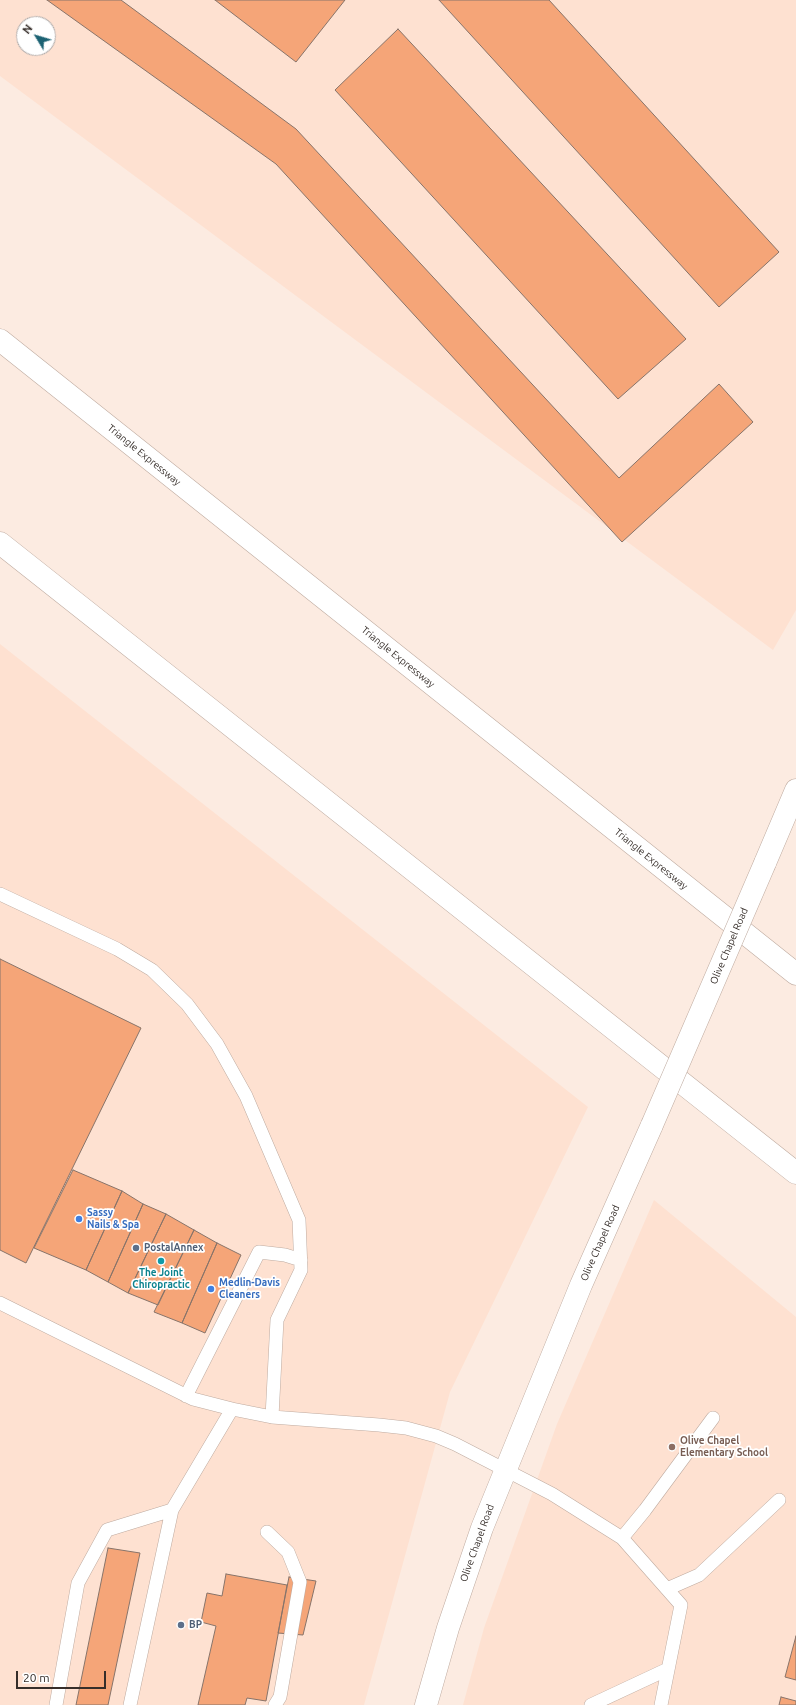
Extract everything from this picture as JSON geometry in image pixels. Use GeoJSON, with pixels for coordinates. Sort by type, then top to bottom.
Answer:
{"type":"FeatureCollection","features":[{"type":"Feature","properties":{"kind":"main road","name":"Triangle Expressway"},"geometry":{"type":"LineString","coordinates":[[0,340],[796,974]]}},
{"type":"Feature","properties":{"kind":"main road"},"geometry":{"type":"LineString","coordinates":[[0,543],[796,1173]]}},
{"type":"Feature","properties":{"kind":"main road","name":"Olive Chapel Road"},"geometry":{"type":"LineString","coordinates":[[426,1705],[465,1578],[505,1470],[581,1285],[652,1125],[796,790]]}},
{"type":"Feature","properties":{"kind":"lane"},"geometry":{"type":"LineString","coordinates":[[0,894],[117,949],[152,970],[187,1004],[217,1044],[246,1096],[299,1220],[301,1270],[277,1320],[272,1417]]}},
{"type":"Feature","properties":{"kind":"lane"},"geometry":{"type":"LineString","coordinates":[[186,1396],[259,1252],[285,1255],[301,1260]]}},
{"type":"Feature","properties":{"kind":"lane"},"geometry":{"type":"LineString","coordinates":[[0,1303],[193,1399],[232,1410],[272,1417],[406,1428],[436,1436],[552,1494],[622,1538],[681,1604],[661,1705]]}},
{"type":"Feature","properties":{"kind":"lane"},"geometry":{"type":"LineString","coordinates":[[130,1705],[172,1510],[232,1410]]}},
{"type":"Feature","properties":{"kind":"lane"},"geometry":{"type":"LineString","coordinates":[[622,1538],[645,1510],[713,1418]]}},
{"type":"Feature","properties":{"kind":"lane"},"geometry":{"type":"LineString","coordinates":[[667,1589],[699,1575],[779,1500]]}},
{"type":"Feature","properties":{"kind":"lane"},"geometry":{"type":"LineString","coordinates":[[56,1705],[78,1583],[107,1530],[172,1510]]}},
{"type":"Feature","properties":{"kind":"lane"},"geometry":{"type":"LineString","coordinates":[[267,1532],[288,1552],[300,1582],[280,1697],[275,1705]]}},
{"type":"Feature","properties":{"kind":"lane"},"geometry":{"type":"LineString","coordinates":[[591,1705],[668,1669]]}},
{"type":"Feature","properties":{"kind":"shaded area"},"geometry":{"type":"Polygon","coordinates":[[[0,0],[796,0],[796,610],[773,650],[0,76],[0,0]]]}},
{"type":"Feature","properties":{"kind":"shaded area"},"geometry":{"type":"Polygon","coordinates":[[[0,644],[588,1107],[450,1392],[364,1705],[0,1705],[0,644]]]}},
{"type":"Feature","properties":{"kind":"shaded area","name":"Olive Chapel Elementary School"},"geometry":{"type":"Polygon","coordinates":[[[654,1200],[796,1317],[796,1705],[463,1705],[484,1628],[557,1424],[654,1200]]]}},
{"type":"Feature","properties":{"kind":"building"},"geometry":{"type":"Polygon","coordinates":[[[47,0],[121,0],[296,129],[619,478],[719,384],[753,422],[622,542],[276,164],[47,0]]]}},
{"type":"Feature","properties":{"kind":"building"},"geometry":{"type":"Polygon","coordinates":[[[215,0],[345,0],[296,62],[215,0]]]}},
{"type":"Feature","properties":{"kind":"building"},"geometry":{"type":"Polygon","coordinates":[[[439,0],[549,0],[779,252],[719,307],[439,0]]]}},
{"type":"Feature","properties":{"kind":"building"},"geometry":{"type":"Polygon","coordinates":[[[398,29],[686,339],[618,399],[335,90],[398,29]]]}},
{"type":"Feature","properties":{"kind":"building"},"geometry":{"type":"Polygon","coordinates":[[[0,959],[141,1028],[26,1263],[0,1250],[0,959]]]}},
{"type":"Feature","properties":{"kind":"building","name":"Sassy Nails & Spa"},"geometry":{"type":"Polygon","coordinates":[[[73,1170],[122,1191],[86,1270],[34,1248],[73,1170]]]}},
{"type":"Feature","properties":{"kind":"building"},"geometry":{"type":"Polygon","coordinates":[[[122,1191],[143,1204],[108,1282],[86,1270],[122,1191]]]}},
{"type":"Feature","properties":{"kind":"building","name":"PostalAnnex"},"geometry":{"type":"Polygon","coordinates":[[[143,1204],[166,1214],[128,1293],[108,1282],[143,1204]]]}},
{"type":"Feature","properties":{"kind":"building","name":"The Joint Chiropractic"},"geometry":{"type":"Polygon","coordinates":[[[166,1214],[194,1230],[158,1305],[128,1293],[166,1214]]]}},
{"type":"Feature","properties":{"kind":"building"},"geometry":{"type":"Polygon","coordinates":[[[194,1230],[217,1243],[182,1323],[154,1312],[194,1230]]]}},
{"type":"Feature","properties":{"kind":"building","name":"Medlin-Davis Cleaners"},"geometry":{"type":"Polygon","coordinates":[[[217,1243],[241,1255],[205,1333],[182,1323],[217,1243]]]}},
{"type":"Feature","properties":{"kind":"building"},"geometry":{"type":"Polygon","coordinates":[[[108,1548],[140,1553],[108,1705],[76,1705],[108,1548]]]}},
{"type":"Feature","properties":{"kind":"building"},"geometry":{"type":"Polygon","coordinates":[[[226,1574],[287,1585],[266,1701],[247,1698],[245,1705],[198,1705],[216,1626],[201,1622],[207,1593],[222,1596],[226,1574]]]}},
{"type":"Feature","properties":{"kind":"building"},"geometry":{"type":"Polygon","coordinates":[[[289,1577],[316,1581],[303,1635],[278,1633],[289,1577]]]}},
{"type":"Feature","properties":{"kind":"building"},"geometry":{"type":"Polygon","coordinates":[[[796,1636],[796,1680],[785,1677],[796,1636]]]}},
{"type":"Feature","properties":{"kind":"building"},"geometry":{"type":"Polygon","coordinates":[[[781,1697],[796,1701],[796,1705],[779,1705],[781,1697]]]}},
{"type":"Feature","properties":{"kind":"place","name":"Sassy Nails & Spa"},"geometry":{"type":"Point","coordinates":[79,1219]}},
{"type":"Feature","properties":{"kind":"place","name":"PostalAnnex"},"geometry":{"type":"Point","coordinates":[136,1248]}},
{"type":"Feature","properties":{"kind":"place","name":"The Joint Chiropractic"},"geometry":{"type":"Point","coordinates":[161,1261]}},
{"type":"Feature","properties":{"kind":"place","name":"Medlin-Davis Cleaners"},"geometry":{"type":"Point","coordinates":[211,1289]}},
{"type":"Feature","properties":{"kind":"place","name":"Olive Chapel Elementary School"},"geometry":{"type":"Point","coordinates":[672,1447]}},
{"type":"Feature","properties":{"kind":"place","name":"BP"},"geometry":{"type":"Point","coordinates":[181,1625]}}]}
